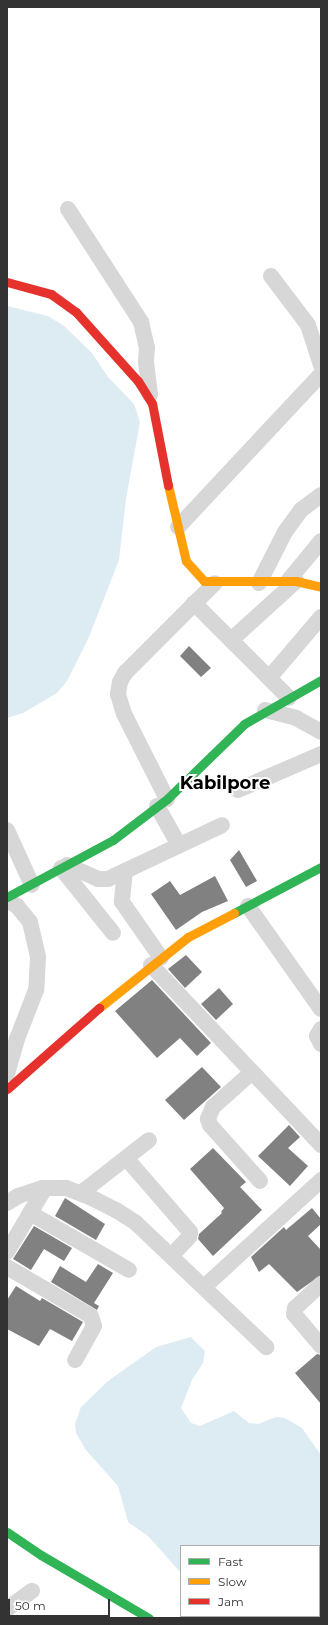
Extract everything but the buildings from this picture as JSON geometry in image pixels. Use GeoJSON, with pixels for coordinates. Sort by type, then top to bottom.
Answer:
{"type":"FeatureCollection","features":[{"type":"Feature","properties":{"kind":"street"},"geometry":{"type":"LineString","coordinates":[[68,209],[141,322],[147,347],[147,378],[186,561],[204,581],[215,583],[292,581],[321,587]]}},
{"type":"Feature","properties":{"kind":"street"},"geometry":{"type":"LineString","coordinates":[[271,276],[308,325],[321,364]]}},
{"type":"Feature","properties":{"kind":"street"},"geometry":{"type":"LineString","coordinates":[[7,282],[51,294],[76,312],[130,370],[152,403]]}},
{"type":"Feature","properties":{"kind":"street"},"geometry":{"type":"LineString","coordinates":[[178,527],[321,374]]}},
{"type":"Feature","properties":{"kind":"street"},"geometry":{"type":"LineString","coordinates":[[259,583],[285,532],[301,510],[321,495]]}},
{"type":"Feature","properties":{"kind":"street"},"geometry":{"type":"LineString","coordinates":[[231,640],[292,581],[321,541]]}},
{"type":"Feature","properties":{"kind":"street"},"geometry":{"type":"LineString","coordinates":[[179,845],[124,714],[118,694],[120,682],[125,673],[215,583]]}},
{"type":"Feature","properties":{"kind":"street"},"geometry":{"type":"LineString","coordinates":[[194,603],[289,698]]}},
{"type":"Feature","properties":{"kind":"street"},"geometry":{"type":"LineString","coordinates":[[269,678],[321,617]]}},
{"type":"Feature","properties":{"kind":"street"},"geometry":{"type":"LineString","coordinates":[[7,897],[32,885],[113,840],[162,803],[226,740],[266,710],[321,680]]}},
{"type":"Feature","properties":{"kind":"street"},"geometry":{"type":"LineString","coordinates":[[266,710],[296,718],[321,732]]}},
{"type":"Feature","properties":{"kind":"street"},"geometry":{"type":"LineString","coordinates":[[238,790],[321,754]]}},
{"type":"Feature","properties":{"kind":"street"},"geometry":{"type":"LineString","coordinates":[[64,867],[98,879],[108,879],[222,825]]}},
{"type":"Feature","properties":{"kind":"street"},"geometry":{"type":"LineString","coordinates":[[7,830],[32,885]]}},
{"type":"Feature","properties":{"kind":"street"},"geometry":{"type":"LineString","coordinates":[[64,867],[113,933]]}},
{"type":"Feature","properties":{"kind":"street"},"geometry":{"type":"LineString","coordinates":[[7,1089],[120,989],[188,937],[321,867]]}},
{"type":"Feature","properties":{"kind":"street"},"geometry":{"type":"LineString","coordinates":[[125,871],[122,902],[156,961],[252,1072],[321,1145]]}},
{"type":"Feature","properties":{"kind":"street"},"geometry":{"type":"LineString","coordinates":[[7,900],[17,906],[30,922],[38,957],[36,990],[17,1039],[7,1074]]}},
{"type":"Feature","properties":{"kind":"street"},"geometry":{"type":"LineString","coordinates":[[248,906],[321,1009]]}},
{"type":"Feature","properties":{"kind":"street"},"geometry":{"type":"LineString","coordinates":[[321,1029],[317,1036],[321,1044]]}},
{"type":"Feature","properties":{"kind":"street"},"geometry":{"type":"LineString","coordinates":[[252,1072],[213,1107],[208,1119],[210,1125],[260,1181]]}},
{"type":"Feature","properties":{"kind":"street"},"geometry":{"type":"LineString","coordinates":[[81,1193],[149,1140]]}},
{"type":"Feature","properties":{"kind":"street"},"geometry":{"type":"LineString","coordinates":[[126,1158],[190,1232],[189,1237],[171,1256]]}},
{"type":"Feature","properties":{"kind":"street"},"geometry":{"type":"LineString","coordinates":[[204,1287],[321,1180]]}},
{"type":"Feature","properties":{"kind":"street"},"geometry":{"type":"LineString","coordinates":[[7,1252],[44,1188]]}},
{"type":"Feature","properties":{"kind":"street"},"geometry":{"type":"LineString","coordinates":[[10,1195],[44,1188],[66,1188],[81,1193],[116,1210],[136,1223],[266,1347]]}},
{"type":"Feature","properties":{"kind":"street"},"geometry":{"type":"LineString","coordinates":[[30,1212],[129,1270]]}},
{"type":"Feature","properties":{"kind":"street"},"geometry":{"type":"LineString","coordinates":[[7,1267],[91,1316],[94,1326],[75,1360]]}},
{"type":"Feature","properties":{"kind":"street"},"geometry":{"type":"LineString","coordinates":[[321,1284],[295,1308],[294,1314],[321,1346]]}},
{"type":"Feature","properties":{"kind":"street"},"geometry":{"type":"LineString","coordinates":[[7,1532],[47,1559],[149,1618]]}},
{"type":"Feature","properties":{"kind":"street"},"geometry":{"type":"LineString","coordinates":[[7,1609],[32,1591]]}},
{"type":"Feature","properties":{"kind":"shaded area"},"geometry":{"type":"Polygon","coordinates":[[[7,306],[48,316],[64,326],[92,353],[108,377],[134,404],[140,422],[126,499],[119,560],[89,637],[67,681],[57,693],[23,713],[7,718],[7,306]]]}},
{"type":"Feature","properties":{"kind":"shaded area"},"geometry":{"type":"Polygon","coordinates":[[[191,1337],[205,1351],[203,1363],[192,1380],[181,1408],[191,1423],[200,1426],[234,1411],[249,1423],[258,1424],[276,1417],[285,1418],[302,1428],[321,1455],[321,1618],[274,1617],[320,1617],[320,1545],[180,1545],[180,1572],[148,1536],[128,1522],[118,1486],[86,1450],[76,1433],[75,1424],[81,1407],[108,1381],[156,1347],[191,1337]]]}},
{"type":"Feature","properties":{"kind":"traffic: fast"},"geometry":{"type":"LineString","coordinates":[[7,897],[113,840],[167,799],[244,724],[321,680]]}},
{"type":"Feature","properties":{"kind":"traffic: fast"},"geometry":{"type":"LineString","coordinates":[[234,913],[321,867]]}},
{"type":"Feature","properties":{"kind":"traffic: fast"},"geometry":{"type":"LineString","coordinates":[[7,1532],[41,1555],[149,1618]]}},
{"type":"Feature","properties":{"kind":"traffic: slow"},"geometry":{"type":"LineString","coordinates":[[168,485],[186,561],[204,581],[296,581],[321,587]]}},
{"type":"Feature","properties":{"kind":"traffic: slow"},"geometry":{"type":"LineString","coordinates":[[99,1008],[188,937],[234,913]]}},
{"type":"Feature","properties":{"kind":"traffic: jam"},"geometry":{"type":"LineString","coordinates":[[7,282],[51,294],[76,312],[138,381],[152,403],[168,485]]}},
{"type":"Feature","properties":{"kind":"traffic: jam"},"geometry":{"type":"LineString","coordinates":[[7,1089],[99,1008]]}},
{"type":"Feature","properties":{"kind":"district","name":"Kabilpore"},"geometry":{"type":"Point","coordinates":[225,783]}}]}
